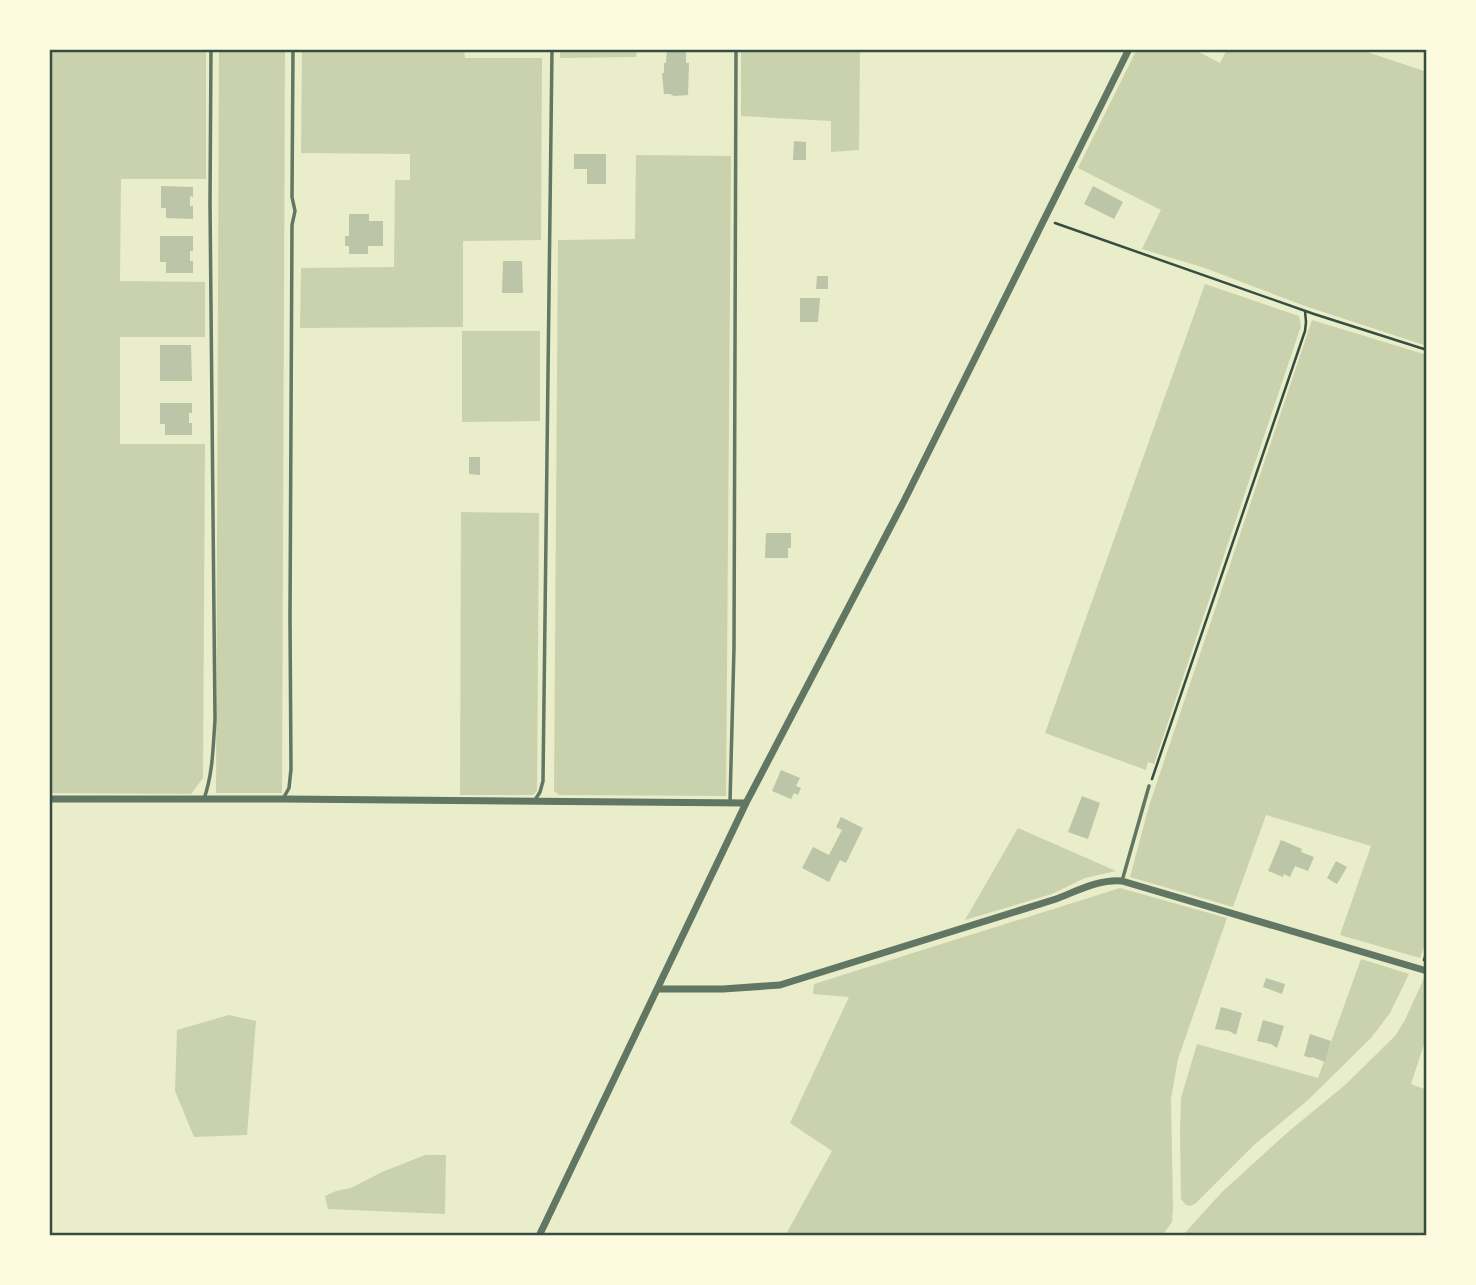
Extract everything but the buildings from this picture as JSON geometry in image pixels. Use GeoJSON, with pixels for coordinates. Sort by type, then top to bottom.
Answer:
{"type":"FeatureCollection","features":[{"type":"Feature","properties":{"kind":"street"},"geometry":{"type":"LineString","coordinates":[[538,1236],[746,803],[904,500],[1129,49]]}},
{"type":"Feature","properties":{"kind":"street"},"geometry":{"type":"LineString","coordinates":[[49,799],[746,803]]}},
{"type":"Feature","properties":{"kind":"street"},"geometry":{"type":"LineString","coordinates":[[658,989],[723,989],[780,985],[1114,880],[1427,971]]}},
{"type":"Feature","properties":{"kind":"lane"},"geometry":{"type":"LineString","coordinates":[[204,799],[212,764],[215,719],[211,49]]}},
{"type":"Feature","properties":{"kind":"lane"},"geometry":{"type":"LineString","coordinates":[[284,799],[289,788],[291,769],[290,342],[292,225],[295,211],[292,197],[293,49]]}},
{"type":"Feature","properties":{"kind":"lane"},"geometry":{"type":"LineString","coordinates":[[535,800],[543,781],[552,49]]}},
{"type":"Feature","properties":{"kind":"lane"},"geometry":{"type":"LineString","coordinates":[[730,802],[734,648],[736,49]]}},
{"type":"Feature","properties":{"kind":"lane"},"geometry":{"type":"LineString","coordinates":[[1122,881],[1149,786]]}},
{"type":"Feature","properties":{"kind":"path"},"geometry":{"type":"LineString","coordinates":[[1045,219],[1305,311],[1427,350]]}},
{"type":"Feature","properties":{"kind":"path"},"geometry":{"type":"LineString","coordinates":[[1149,786],[1305,331],[1305,311]]}},
{"type":"Feature","properties":{"kind":"green space"},"geometry":{"type":"Polygon","coordinates":[[[49,49],[206,49],[206,179],[121,179],[120,281],[205,282],[205,337],[120,337],[120,444],[205,444],[203,778],[191,794],[49,793],[49,49]]]}},
{"type":"Feature","properties":{"kind":"green space"},"geometry":{"type":"Polygon","coordinates":[[[219,49],[285,50],[282,793],[216,793],[219,49]]]}},
{"type":"Feature","properties":{"kind":"green space"},"geometry":{"type":"Polygon","coordinates":[[[302,49],[464,49],[465,58],[542,58],[541,240],[463,241],[463,327],[300,328],[301,268],[394,267],[395,180],[410,180],[410,154],[301,153],[302,49]]]}},
{"type":"Feature","properties":{"kind":"green space"},"geometry":{"type":"Polygon","coordinates":[[[560,49],[637,49],[636,57],[560,58],[560,49]]]}},
{"type":"Feature","properties":{"kind":"green space"},"geometry":{"type":"Polygon","coordinates":[[[741,49],[860,49],[859,150],[831,152],[831,121],[741,116],[741,49]]]}},
{"type":"Feature","properties":{"kind":"green space"},"geometry":{"type":"Polygon","coordinates":[[[1137,49],[1193,49],[1220,63],[1227,49],[1358,49],[1427,72],[1427,346],[1305,306],[1205,268],[1142,249],[1161,210],[1078,168],[1137,49]]]}},
{"type":"Feature","properties":{"kind":"green space"},"geometry":{"type":"Polygon","coordinates":[[[636,155],[731,156],[726,796],[559,795],[554,791],[558,240],[635,239],[636,155]]]}},
{"type":"Feature","properties":{"kind":"green space"},"geometry":{"type":"Polygon","coordinates":[[[1205,284],[1299,316],[1301,326],[1154,764],[1148,762],[1146,770],[1045,733],[1205,284]]]}},
{"type":"Feature","properties":{"kind":"green space"},"geometry":{"type":"Polygon","coordinates":[[[1312,320],[1427,355],[1427,938],[1420,958],[1340,935],[1371,846],[1266,815],[1233,907],[1130,877],[1149,806],[1312,320]]]}},
{"type":"Feature","properties":{"kind":"green space"},"geometry":{"type":"Polygon","coordinates":[[[462,331],[540,331],[540,421],[462,422],[462,331]]]}},
{"type":"Feature","properties":{"kind":"green space"},"geometry":{"type":"Polygon","coordinates":[[[461,512],[539,513],[537,791],[533,795],[460,795],[461,512]]]}},
{"type":"Feature","properties":{"kind":"green space"},"geometry":{"type":"Polygon","coordinates":[[[1018,828],[1116,871],[1085,878],[1052,894],[965,920],[1018,828]]]}},
{"type":"Feature","properties":{"kind":"green space"},"geometry":{"type":"Polygon","coordinates":[[[1120,888],[1227,918],[1178,1059],[1171,1099],[1172,1222],[1162,1236],[785,1236],[832,1151],[790,1123],[849,997],[813,994],[814,984],[1120,888]]]}},
{"type":"Feature","properties":{"kind":"green space"},"geometry":{"type":"Polygon","coordinates":[[[1361,959],[1409,974],[1390,1013],[1371,1038],[1308,1100],[1254,1145],[1195,1204],[1186,1205],[1181,1199],[1181,1098],[1197,1044],[1318,1078],[1361,959]]]}},
{"type":"Feature","properties":{"kind":"green space"},"geometry":{"type":"Polygon","coordinates":[[[1424,978],[1427,978],[1427,1035],[1411,1084],[1427,1090],[1427,1236],[1182,1236],[1222,1192],[1345,1085],[1395,1036],[1424,978]]]}},
{"type":"Feature","properties":{"kind":"green space"},"geometry":{"type":"Polygon","coordinates":[[[229,1015],[256,1021],[247,1135],[194,1137],[175,1091],[177,1030],[229,1015]]]}},
{"type":"Feature","properties":{"kind":"green space"},"geometry":{"type":"Polygon","coordinates":[[[425,1155],[446,1155],[445,1214],[328,1209],[325,1196],[351,1188],[425,1155]]]}}]}
